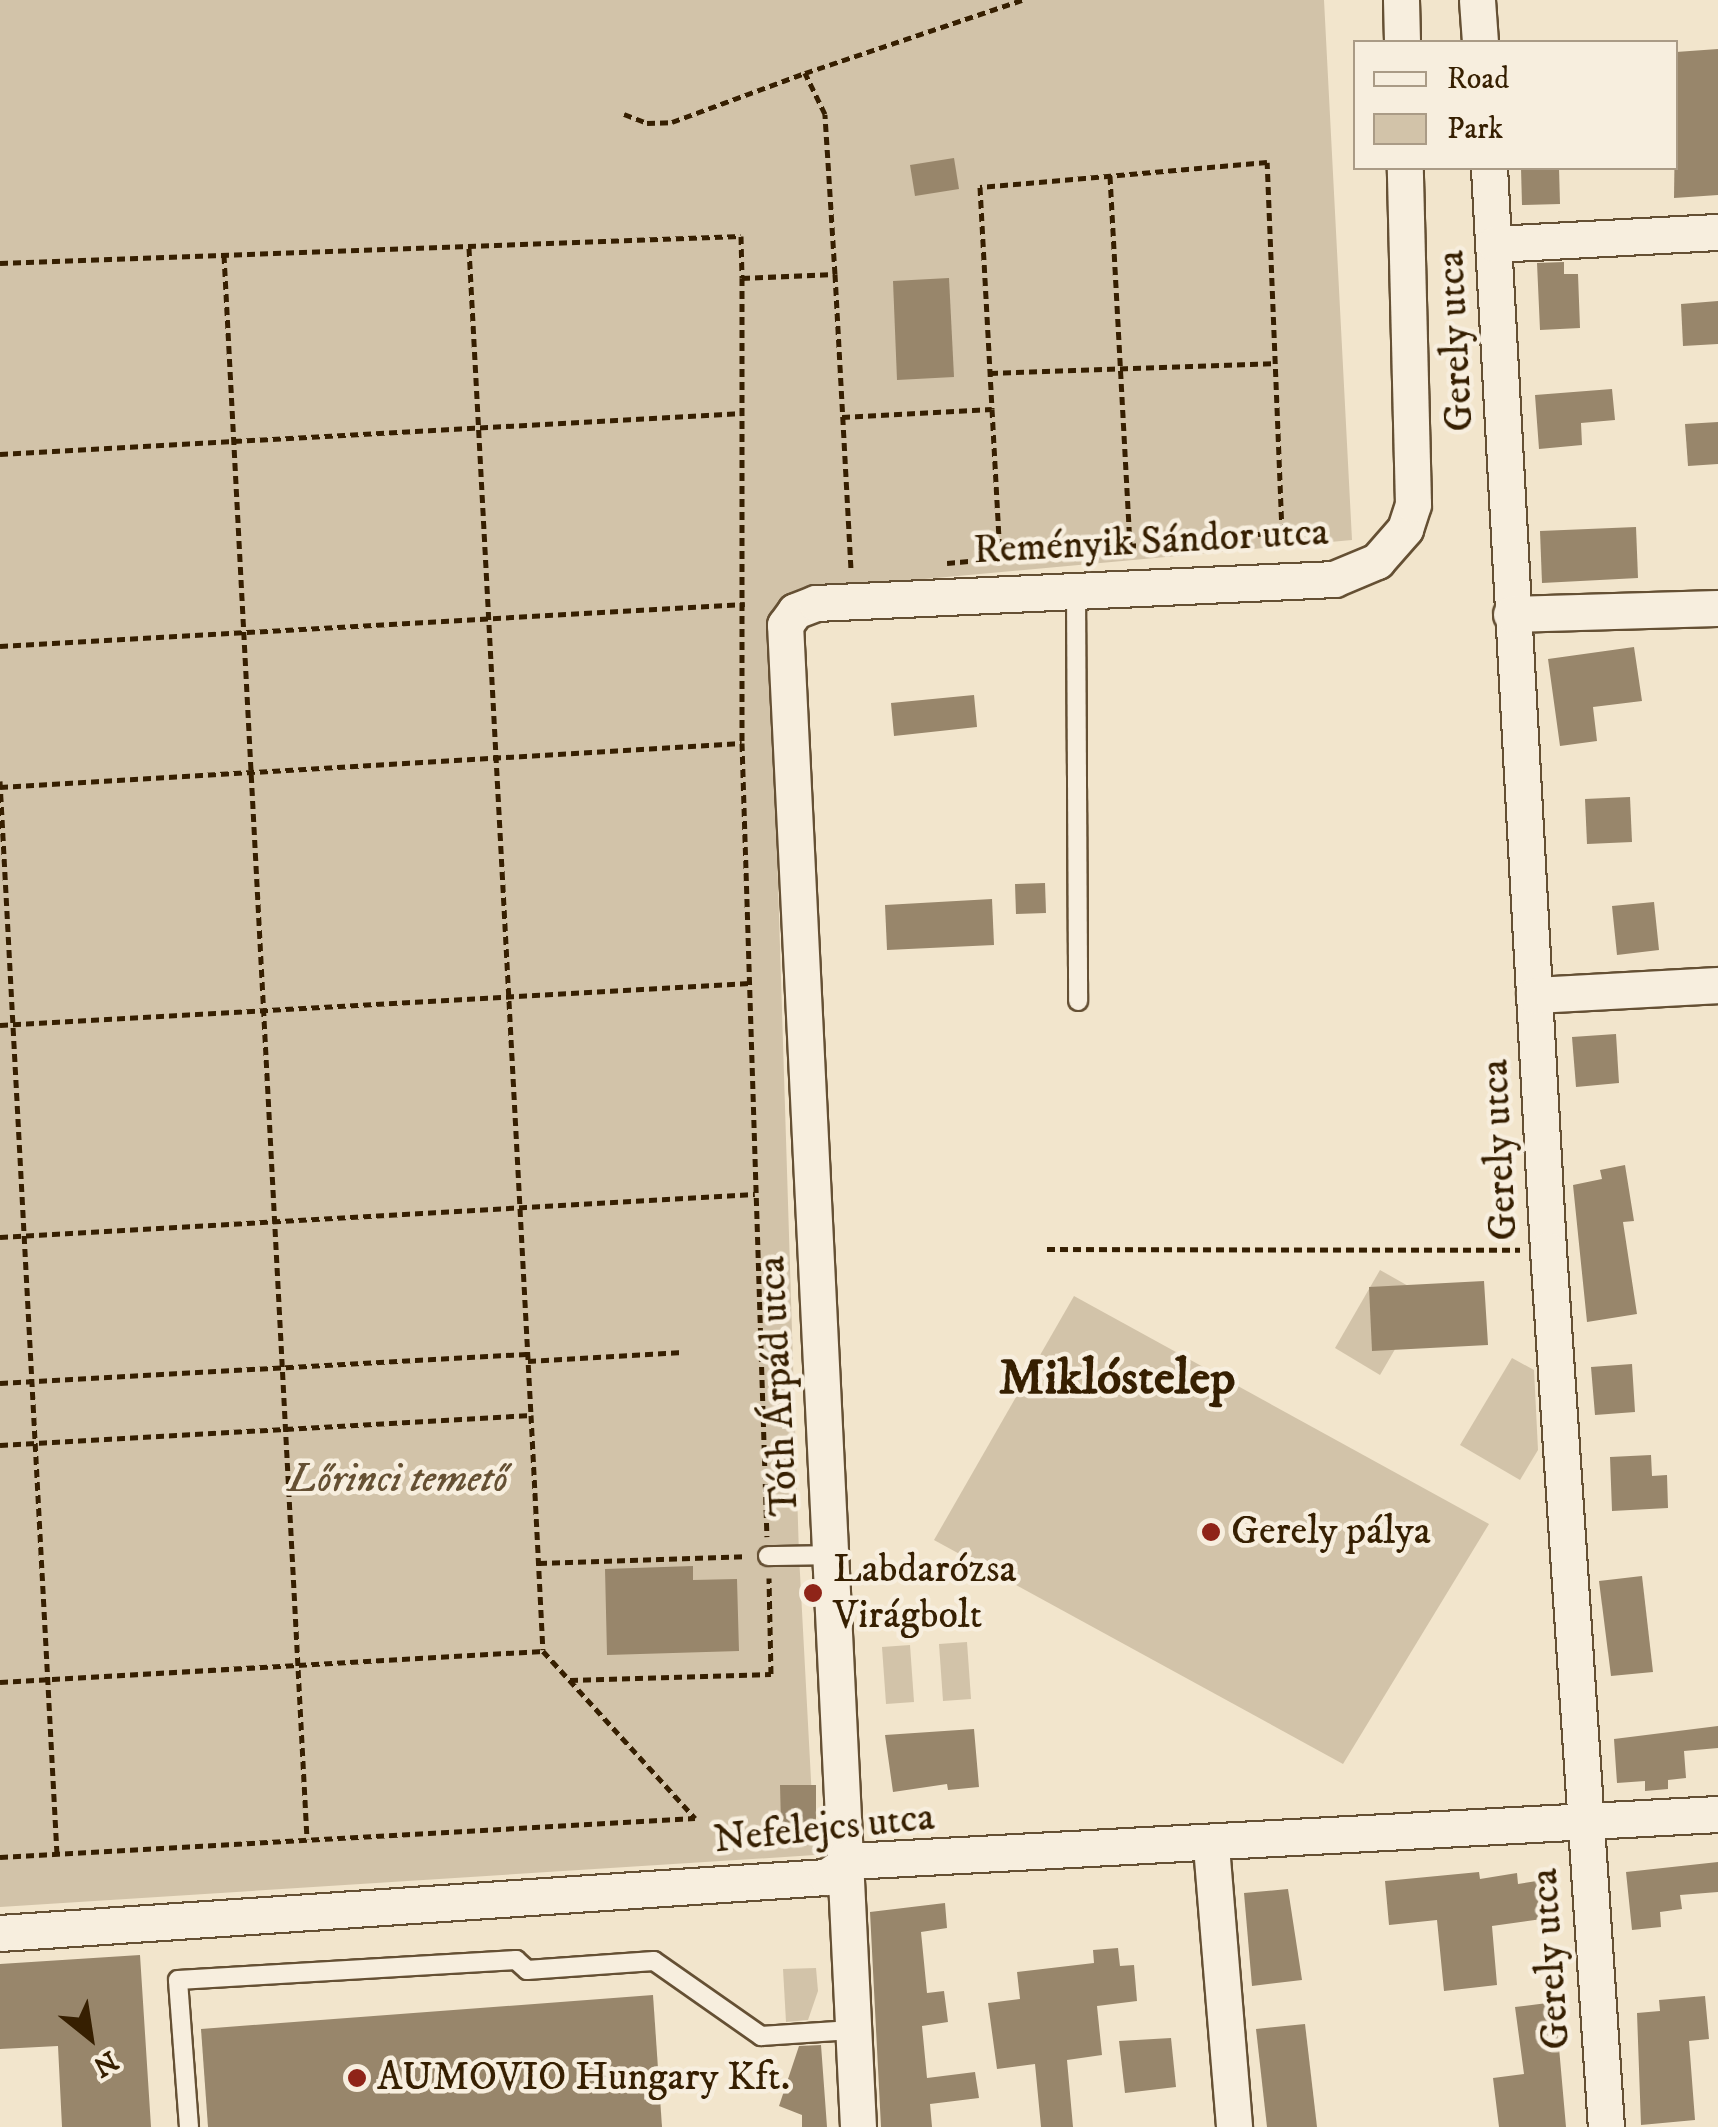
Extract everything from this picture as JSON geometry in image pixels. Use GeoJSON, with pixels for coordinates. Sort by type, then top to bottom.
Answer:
{"type":"FeatureCollection","features":[{"type":"Feature","properties":{"kind":"street"},"geometry":{"type":"LineString","coordinates":[[1401,0],[1402,40]]}},
{"type":"Feature","properties":{"kind":"street"},"geometry":{"type":"LineString","coordinates":[[1477,0],[1480,40]]}},
{"type":"Feature","properties":{"kind":"street","name":"Reményik Sándor utca"},"geometry":{"type":"LineString","coordinates":[[782,640],[795,611],[816,602],[1334,579],[1377,560],[1396,544],[1413,504],[1405,170]]}},
{"type":"Feature","properties":{"kind":"street","name":"Gerely utca"},"geometry":{"type":"LineString","coordinates":[[1490,170],[1548,1250],[1583,1826],[1606,2127]]}},
{"type":"Feature","properties":{"kind":"street"},"geometry":{"type":"LineString","coordinates":[[1495,244],[1718,232]]}},
{"type":"Feature","properties":{"kind":"street"},"geometry":{"type":"LineString","coordinates":[[1511,614],[1718,608]]}},
{"type":"Feature","properties":{"kind":"street","name":"Tóth Árpád utca"},"geometry":{"type":"LineString","coordinates":[[782,640],[850,1861],[844,1904],[858,2127]]}},
{"type":"Feature","properties":{"kind":"street"},"geometry":{"type":"LineString","coordinates":[[1534,995],[1718,986]]}},
{"type":"Feature","properties":{"kind":"street","name":"Nefelejcs utca"},"geometry":{"type":"LineString","coordinates":[[0,1933],[826,1876],[850,1861],[1583,1826],[1718,1814]]}},
{"type":"Feature","properties":{"kind":"street"},"geometry":{"type":"LineString","coordinates":[[1211,1846],[1234,2127]]}},
{"type":"Feature","properties":{"kind":"lane"},"geometry":{"type":"LineString","coordinates":[[1076,590],[1078,1001]]}},
{"type":"Feature","properties":{"kind":"lane"},"geometry":{"type":"LineString","coordinates":[[768,1556],[830,1555]]}},
{"type":"Feature","properties":{"kind":"lane"},"geometry":{"type":"LineString","coordinates":[[189,2127],[178,1980],[516,1960],[527,1970],[654,1961],[760,2036],[852,2030]]}},
{"type":"Feature","properties":{"kind":"path"},"geometry":{"type":"LineString","coordinates":[[624,114],[672,122],[1022,0]]}},
{"type":"Feature","properties":{"kind":"path"},"geometry":{"type":"LineString","coordinates":[[805,73],[826,114],[851,572],[870,570]]}},
{"type":"Feature","properties":{"kind":"path"},"geometry":{"type":"LineString","coordinates":[[944,563],[1000,558],[1282,532],[1267,162],[980,187],[1000,558]]}},
{"type":"Feature","properties":{"kind":"path"},"geometry":{"type":"LineString","coordinates":[[1110,176],[1130,546]]}},
{"type":"Feature","properties":{"kind":"path"},"geometry":{"type":"LineString","coordinates":[[0,263],[741,236],[742,743],[771,1674],[570,1680]]}},
{"type":"Feature","properties":{"kind":"path"},"geometry":{"type":"LineString","coordinates":[[0,1856],[696,1818],[544,1651],[468,248]]}},
{"type":"Feature","properties":{"kind":"path"},"geometry":{"type":"LineString","coordinates":[[224,254],[308,1839]]}},
{"type":"Feature","properties":{"kind":"path"},"geometry":{"type":"LineString","coordinates":[[742,278],[835,274]]}},
{"type":"Feature","properties":{"kind":"path"},"geometry":{"type":"LineString","coordinates":[[990,373],[1275,363]]}},
{"type":"Feature","properties":{"kind":"path"},"geometry":{"type":"LineString","coordinates":[[842,417],[992,409]]}},
{"type":"Feature","properties":{"kind":"path"},"geometry":{"type":"LineString","coordinates":[[0,454],[743,413]]}},
{"type":"Feature","properties":{"kind":"path"},"geometry":{"type":"LineString","coordinates":[[0,646],[744,604]]}},
{"type":"Feature","properties":{"kind":"path"},"geometry":{"type":"LineString","coordinates":[[57,1853],[0,785],[742,743]]}},
{"type":"Feature","properties":{"kind":"path"},"geometry":{"type":"LineString","coordinates":[[0,1026],[750,983]]}},
{"type":"Feature","properties":{"kind":"path"},"geometry":{"type":"LineString","coordinates":[[0,1236],[755,1194]]}},
{"type":"Feature","properties":{"kind":"path"},"geometry":{"type":"LineString","coordinates":[[1046,1250],[1548,1250]]}},
{"type":"Feature","properties":{"kind":"path"},"geometry":{"type":"LineString","coordinates":[[0,1383],[683,1352]]}},
{"type":"Feature","properties":{"kind":"path"},"geometry":{"type":"LineString","coordinates":[[0,1445],[531,1415]]}},
{"type":"Feature","properties":{"kind":"path"},"geometry":{"type":"LineString","coordinates":[[539,1563],[768,1556]]}},
{"type":"Feature","properties":{"kind":"path"},"geometry":{"type":"LineString","coordinates":[[0,1682],[544,1651]]}},
{"type":"Feature","properties":{"kind":"green space","name":"Lőrinci temető"},"geometry":{"type":"Polygon","coordinates":[[[0,0],[1324,0],[1352,540],[815,589],[770,627],[799,1555],[815,1855],[0,1907],[0,0]]]}},
{"type":"Feature","properties":{"kind":"green space"},"geometry":{"type":"Polygon","coordinates":[[[1380,1270],[1426,1296],[1380,1375],[1335,1348],[1380,1270]]]}},
{"type":"Feature","properties":{"kind":"green space","name":"Gerely pálya"},"geometry":{"type":"Polygon","coordinates":[[[1074,1296],[1489,1524],[1343,1764],[934,1540],[1074,1296]]]}},
{"type":"Feature","properties":{"kind":"green space"},"geometry":{"type":"Polygon","coordinates":[[[1512,1358],[1534,1370],[1538,1450],[1520,1480],[1460,1445],[1512,1358]]]}},
{"type":"Feature","properties":{"kind":"green space"},"geometry":{"type":"Polygon","coordinates":[[[967,1642],[971,1699],[943,1701],[939,1644],[967,1642]]]}},
{"type":"Feature","properties":{"kind":"green space"},"geometry":{"type":"Polygon","coordinates":[[[910,1645],[914,1702],[886,1704],[882,1647],[910,1645]]]}},
{"type":"Feature","properties":{"kind":"green space"},"geometry":{"type":"Polygon","coordinates":[[[816,1968],[818,1991],[808,2020],[786,2022],[783,1969],[816,1968]]]}},
{"type":"Feature","properties":{"kind":"building"},"geometry":{"type":"Polygon","coordinates":[[[1718,49],[1718,195],[1674,198],[1674,170],[1678,170],[1678,52],[1718,49]]]}},
{"type":"Feature","properties":{"kind":"building"},"geometry":{"type":"Polygon","coordinates":[[[954,158],[959,189],[915,196],[910,165],[954,158]]]}},
{"type":"Feature","properties":{"kind":"building"},"geometry":{"type":"Polygon","coordinates":[[[1521,170],[1559,170],[1560,204],[1522,205],[1521,170]]]}},
{"type":"Feature","properties":{"kind":"building"},"geometry":{"type":"Polygon","coordinates":[[[1564,262],[1564,274],[1578,274],[1580,328],[1540,330],[1537,263],[1564,262]]]}},
{"type":"Feature","properties":{"kind":"building"},"geometry":{"type":"Polygon","coordinates":[[[949,278],[954,377],[897,380],[893,281],[949,278]]]}},
{"type":"Feature","properties":{"kind":"building"},"geometry":{"type":"Polygon","coordinates":[[[1718,301],[1718,344],[1683,346],[1681,304],[1718,301]]]}},
{"type":"Feature","properties":{"kind":"building"},"geometry":{"type":"Polygon","coordinates":[[[1612,389],[1615,420],[1581,423],[1582,445],[1539,449],[1535,395],[1612,389]]]}},
{"type":"Feature","properties":{"kind":"building"},"geometry":{"type":"Polygon","coordinates":[[[1718,422],[1718,464],[1688,466],[1685,424],[1718,422]]]}},
{"type":"Feature","properties":{"kind":"building"},"geometry":{"type":"Polygon","coordinates":[[[1636,527],[1638,578],[1542,583],[1540,531],[1636,527]]]}},
{"type":"Feature","properties":{"kind":"building"},"geometry":{"type":"Polygon","coordinates":[[[1634,647],[1642,701],[1593,707],[1597,741],[1560,746],[1548,659],[1634,647]]]}},
{"type":"Feature","properties":{"kind":"building"},"geometry":{"type":"Polygon","coordinates":[[[974,695],[977,727],[894,736],[891,703],[974,695]]]}},
{"type":"Feature","properties":{"kind":"building"},"geometry":{"type":"Polygon","coordinates":[[[1630,797],[1632,842],[1587,844],[1585,799],[1630,797]]]}},
{"type":"Feature","properties":{"kind":"building"},"geometry":{"type":"Polygon","coordinates":[[[1045,883],[1046,913],[1016,914],[1015,884],[1045,883]]]}},
{"type":"Feature","properties":{"kind":"building"},"geometry":{"type":"Polygon","coordinates":[[[992,899],[994,945],[887,950],[885,905],[992,899]]]}},
{"type":"Feature","properties":{"kind":"building"},"geometry":{"type":"Polygon","coordinates":[[[1654,902],[1659,950],[1617,955],[1612,906],[1654,902]]]}},
{"type":"Feature","properties":{"kind":"building"},"geometry":{"type":"Polygon","coordinates":[[[1616,1034],[1619,1083],[1576,1087],[1572,1037],[1616,1034]]]}},
{"type":"Feature","properties":{"kind":"building"},"geometry":{"type":"Polygon","coordinates":[[[1625,1165],[1634,1221],[1623,1222],[1637,1314],[1587,1322],[1573,1185],[1602,1179],[1600,1170],[1625,1165]]]}},
{"type":"Feature","properties":{"kind":"building"},"geometry":{"type":"Polygon","coordinates":[[[1484,1281],[1488,1345],[1372,1351],[1369,1287],[1484,1281]]]}},
{"type":"Feature","properties":{"kind":"building"},"geometry":{"type":"Polygon","coordinates":[[[1632,1364],[1635,1412],[1595,1415],[1591,1367],[1632,1364]]]}},
{"type":"Feature","properties":{"kind":"building"},"geometry":{"type":"Polygon","coordinates":[[[1651,1455],[1652,1476],[1667,1475],[1668,1508],[1612,1511],[1610,1457],[1651,1455]]]}},
{"type":"Feature","properties":{"kind":"building"},"geometry":{"type":"Polygon","coordinates":[[[693,1566],[693,1580],[737,1579],[739,1651],[607,1655],[605,1569],[693,1566]]]}},
{"type":"Feature","properties":{"kind":"building"},"geometry":{"type":"Polygon","coordinates":[[[1642,1576],[1653,1672],[1611,1676],[1599,1581],[1642,1576]]]}},
{"type":"Feature","properties":{"kind":"building"},"geometry":{"type":"Polygon","coordinates":[[[1718,1726],[1718,1748],[1684,1751],[1686,1778],[1668,1780],[1668,1789],[1645,1791],[1645,1781],[1617,1783],[1614,1739],[1718,1726]]]}},
{"type":"Feature","properties":{"kind":"building"},"geometry":{"type":"Polygon","coordinates":[[[974,1729],[979,1787],[948,1790],[947,1784],[893,1792],[885,1735],[974,1729]]]}},
{"type":"Feature","properties":{"kind":"building"},"geometry":{"type":"Polygon","coordinates":[[[780,1785],[816,1785],[816,1822],[781,1823],[780,1785]]]}},
{"type":"Feature","properties":{"kind":"building"},"geometry":{"type":"Polygon","coordinates":[[[1718,1862],[1718,1892],[1680,1895],[1682,1909],[1660,1912],[1661,1927],[1632,1930],[1626,1872],[1718,1862]]]}},
{"type":"Feature","properties":{"kind":"building"},"geometry":{"type":"Polygon","coordinates":[[[1479,1872],[1480,1879],[1517,1873],[1518,1884],[1543,1880],[1549,1918],[1492,1926],[1497,1985],[1444,1991],[1437,1920],[1389,1925],[1385,1881],[1479,1872]]]}},
{"type":"Feature","properties":{"kind":"building"},"geometry":{"type":"Polygon","coordinates":[[[1288,1889],[1302,1980],[1252,1986],[1244,1893],[1288,1889]]]}},
{"type":"Feature","properties":{"kind":"building"},"geometry":{"type":"Polygon","coordinates":[[[945,1903],[947,1928],[921,1932],[927,1993],[944,1991],[948,2022],[922,2026],[927,2078],[975,2072],[979,2098],[930,2104],[932,2127],[881,2127],[870,1912],[945,1903]]]}},
{"type":"Feature","properties":{"kind":"building"},"geometry":{"type":"Polygon","coordinates":[[[1118,1948],[1120,1966],[1134,1965],[1137,2001],[1097,2006],[1102,2055],[1067,2060],[1073,2127],[1041,2127],[1035,2064],[997,2069],[988,2003],[1020,1999],[1017,1972],[1094,1963],[1093,1950],[1118,1948]]]}},
{"type":"Feature","properties":{"kind":"building"},"geometry":{"type":"Polygon","coordinates":[[[140,1955],[151,2127],[62,2127],[58,2046],[0,2049],[0,1964],[140,1955]]]}},
{"type":"Feature","properties":{"kind":"building","name":"AUMOVIO Hungary Kft."},"geometry":{"type":"Polygon","coordinates":[[[653,1995],[662,2127],[208,2127],[201,2029],[653,1995]]]}},
{"type":"Feature","properties":{"kind":"building"},"geometry":{"type":"Polygon","coordinates":[[[1705,1996],[1709,2039],[1689,2041],[1695,2120],[1641,2125],[1637,2013],[1660,2011],[1659,2000],[1705,1996]]]}},
{"type":"Feature","properties":{"kind":"building"},"geometry":{"type":"Polygon","coordinates":[[[1555,2002],[1566,2127],[1499,2127],[1493,2078],[1524,2074],[1515,2007],[1555,2002]]]}},
{"type":"Feature","properties":{"kind":"building"},"geometry":{"type":"Polygon","coordinates":[[[1305,2024],[1317,2127],[1267,2127],[1256,2029],[1305,2024]]]}},
{"type":"Feature","properties":{"kind":"building"},"geometry":{"type":"Polygon","coordinates":[[[1171,2038],[1176,2087],[1125,2093],[1119,2041],[1171,2038]]]}},
{"type":"Feature","properties":{"kind":"building"},"geometry":{"type":"Polygon","coordinates":[[[821,2045],[827,2127],[802,2127],[802,2115],[779,2106],[799,2046],[821,2045]]]}},
{"type":"Feature","properties":{"kind":"place","name":"Gerely pálya"},"geometry":{"type":"Point","coordinates":[1211,1532]}},
{"type":"Feature","properties":{"kind":"place","name":"Labdarózsa Virágbolt"},"geometry":{"type":"Point","coordinates":[813,1593]}},
{"type":"Feature","properties":{"kind":"place","name":"AUMOVIO Hungary Kft."},"geometry":{"type":"Point","coordinates":[357,2078]}},
{"type":"Feature","properties":{"kind":"district","name":"Miklóstelep"},"geometry":{"type":"Point","coordinates":[1117,1379]}}]}
